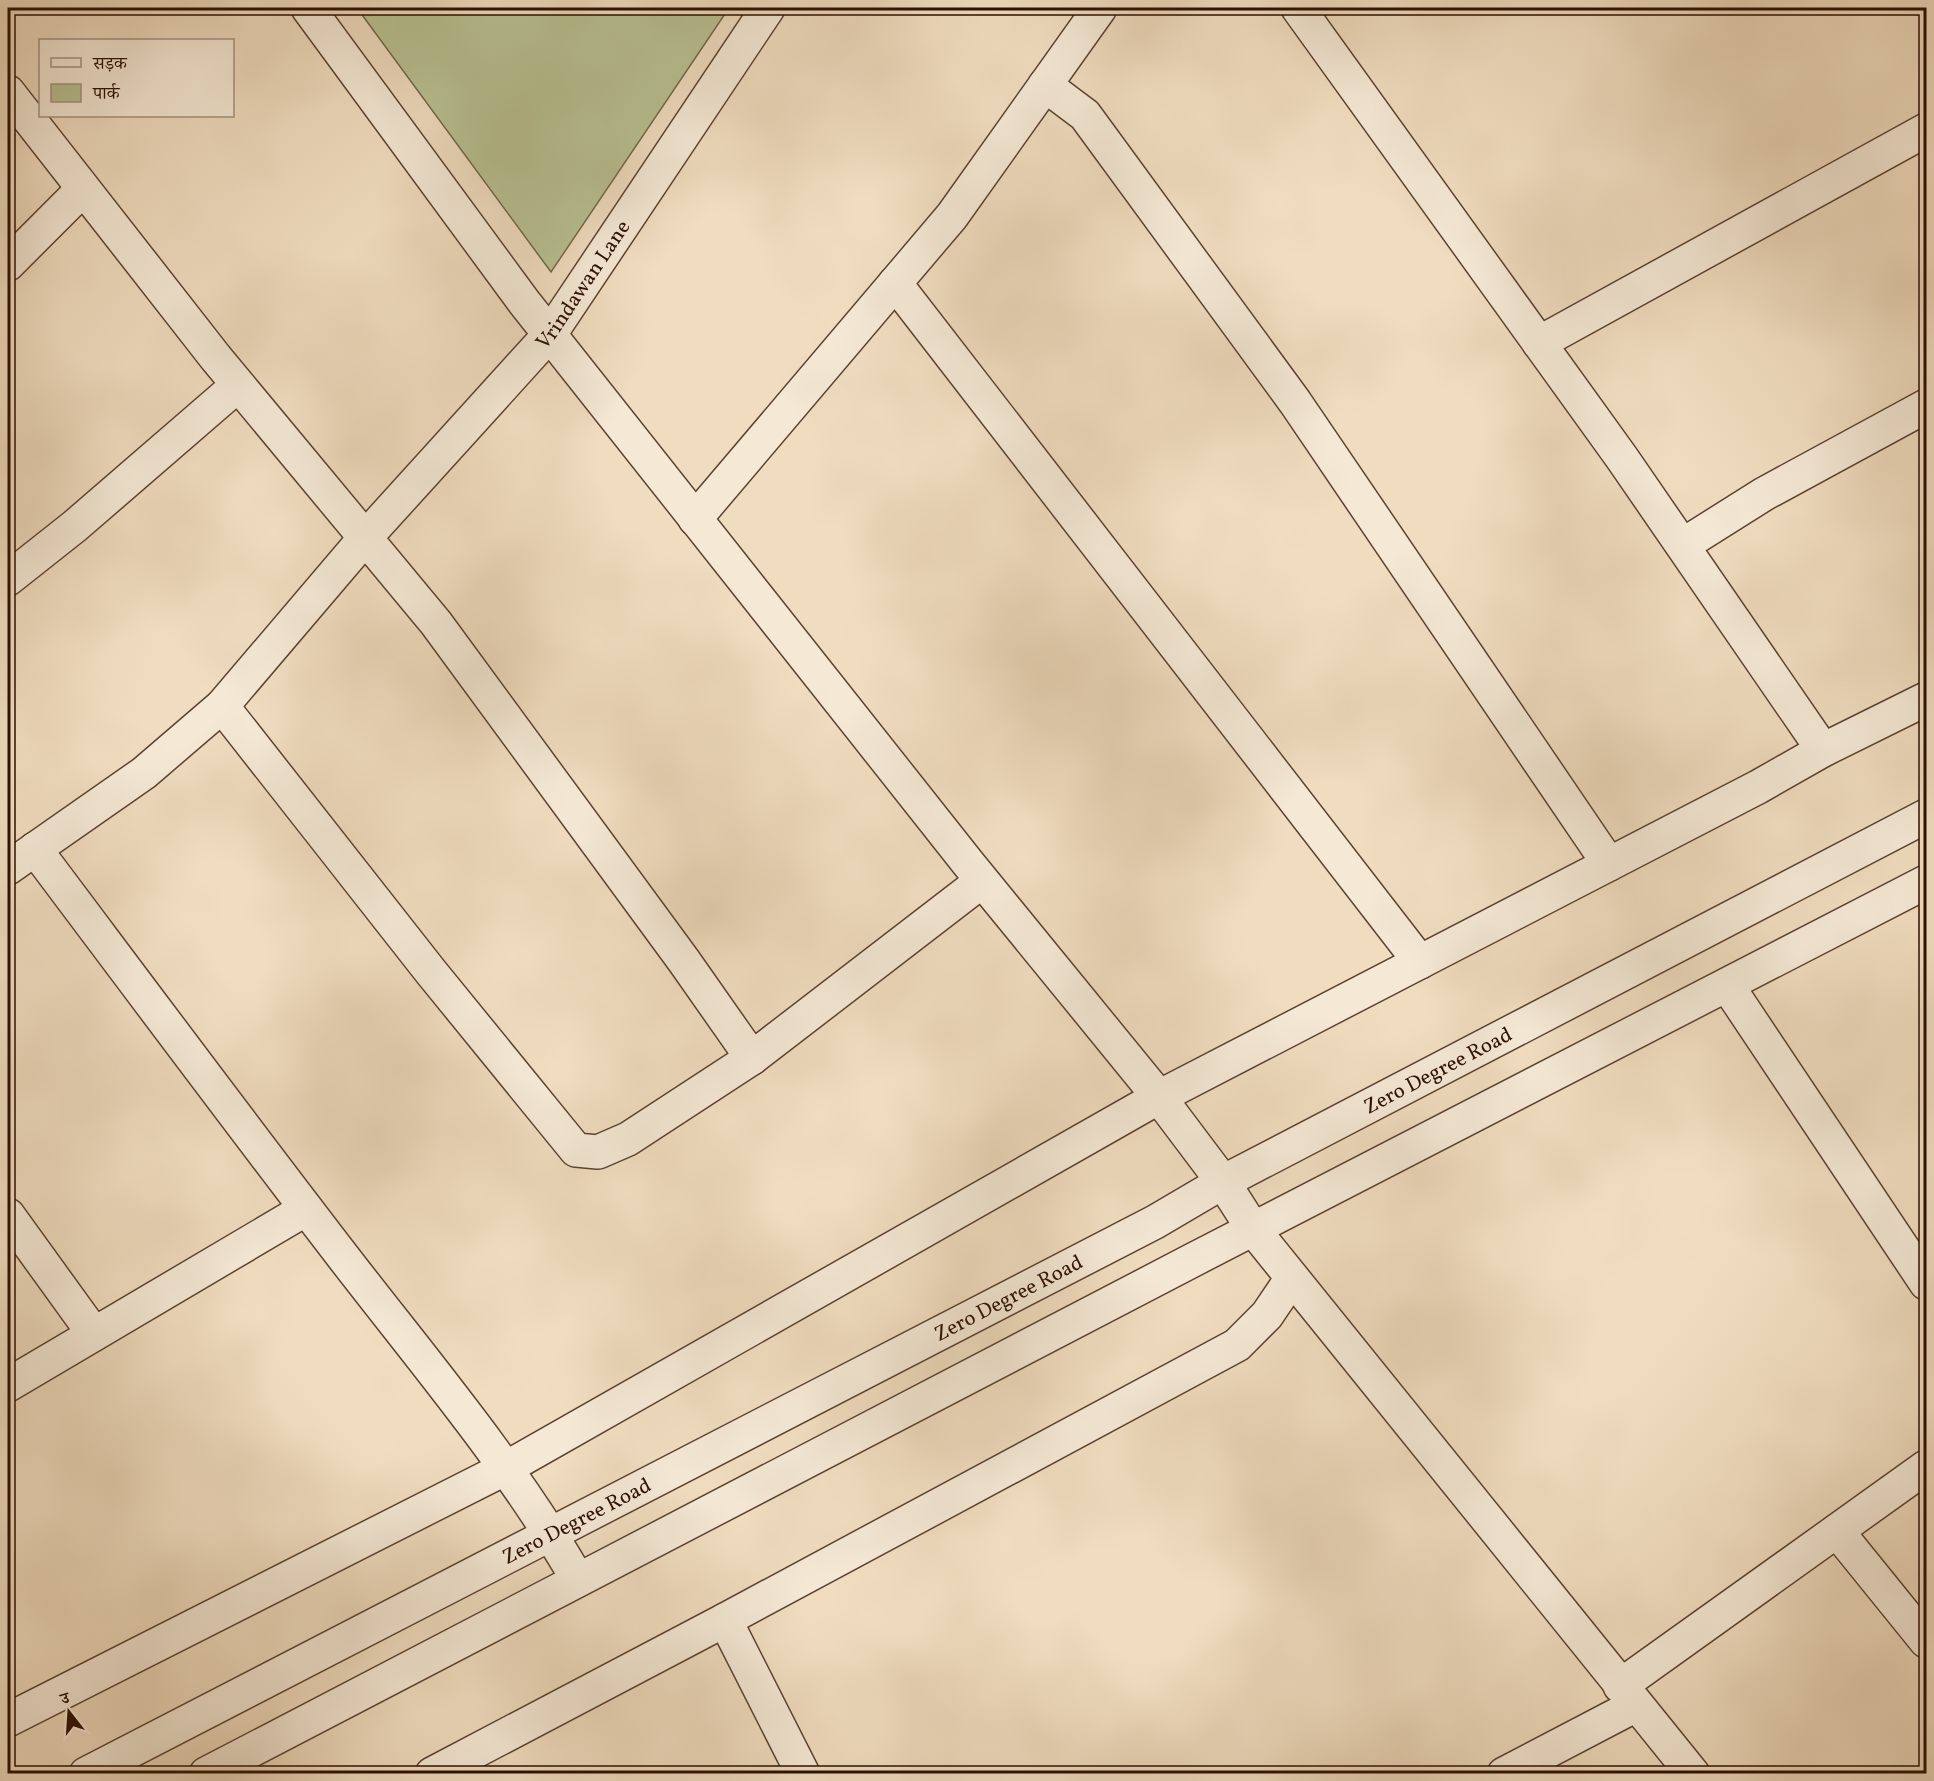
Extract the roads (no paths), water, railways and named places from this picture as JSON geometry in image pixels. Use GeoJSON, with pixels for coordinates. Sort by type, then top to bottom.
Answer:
{"type":"FeatureCollection","features":[{"type":"Feature","properties":{"kind":"street"},"geometry":{"type":"LineString","coordinates":[[308,8],[550,334],[695,519],[982,881],[1159,1097],[1223,1182],[1253,1229],[1692,1773]]}},
{"type":"Feature","properties":{"kind":"street","name":"Vrindawan Lane"},"geometry":{"type":"LineString","coordinates":[[8,868],[144,773],[222,706],[365,538],[550,334],[768,8]]}},
{"type":"Feature","properties":{"kind":"street"},"geometry":{"type":"LineString","coordinates":[[695,519],[952,216],[1100,8]]}},
{"type":"Feature","properties":{"kind":"street"},"geometry":{"type":"LineString","coordinates":[[1298,8],[1683,545],[1823,750]]}},
{"type":"Feature","properties":{"kind":"street"},"geometry":{"type":"LineString","coordinates":[[1045,85],[1085,115],[1288,392],[1609,864]]}},
{"type":"Feature","properties":{"kind":"street"},"geometry":{"type":"LineString","coordinates":[[8,92],[238,385],[436,623],[684,961],[752,1058]]}},
{"type":"Feature","properties":{"kind":"street"},"geometry":{"type":"LineString","coordinates":[[1539,343],[1926,130]]}},
{"type":"Feature","properties":{"kind":"street"},"geometry":{"type":"LineString","coordinates":[[8,264],[83,189]]}},
{"type":"Feature","properties":{"kind":"street"},"geometry":{"type":"LineString","coordinates":[[895,283],[1420,962]]}},
{"type":"Feature","properties":{"kind":"street"},"geometry":{"type":"LineString","coordinates":[[8,579],[75,526],[238,385]]}},
{"type":"Feature","properties":{"kind":"street"},"geometry":{"type":"LineString","coordinates":[[1683,545],[1764,494],[1926,406]]}},
{"type":"Feature","properties":{"kind":"street"},"geometry":{"type":"LineString","coordinates":[[8,1720],[506,1468],[1159,1097],[1758,787],[1823,750],[1926,699]]}},
{"type":"Feature","properties":{"kind":"street"},"geometry":{"type":"LineString","coordinates":[[222,706],[431,972],[576,1150],[598,1152],[628,1139],[752,1058],[982,881]]}},
{"type":"Feature","properties":{"kind":"street","name":"Zero Degree Road"},"geometry":{"type":"LineString","coordinates":[[86,1773],[1155,1222],[1223,1182],[1926,816]]}},
{"type":"Feature","properties":{"kind":"street"},"geometry":{"type":"LineString","coordinates":[[35,849],[306,1209],[506,1468],[551,1533],[578,1580]]}},
{"type":"Feature","properties":{"kind":"street"},"geometry":{"type":"LineString","coordinates":[[206,1773],[1926,882]]}},
{"type":"Feature","properties":{"kind":"street"},"geometry":{"type":"LineString","coordinates":[[1726,985],[1926,1283]]}},
{"type":"Feature","properties":{"kind":"street"},"geometry":{"type":"LineString","coordinates":[[8,1385],[306,1209]]}},
{"type":"Feature","properties":{"kind":"street"},"geometry":{"type":"LineString","coordinates":[[8,1215],[94,1334]]}},
{"type":"Feature","properties":{"kind":"street"},"geometry":{"type":"LineString","coordinates":[[432,1773],[480,1762],[725,1620],[1237,1345],[1268,1315],[1292,1278]]}},
{"type":"Feature","properties":{"kind":"street"},"geometry":{"type":"LineString","coordinates":[[1504,1773],[1628,1696],[1836,1531],[1926,1467]]}},
{"type":"Feature","properties":{"kind":"street"},"geometry":{"type":"LineString","coordinates":[[1836,1531],[1926,1641]]}},
{"type":"Feature","properties":{"kind":"street"},"geometry":{"type":"LineString","coordinates":[[725,1620],[803,1773]]}}]}
